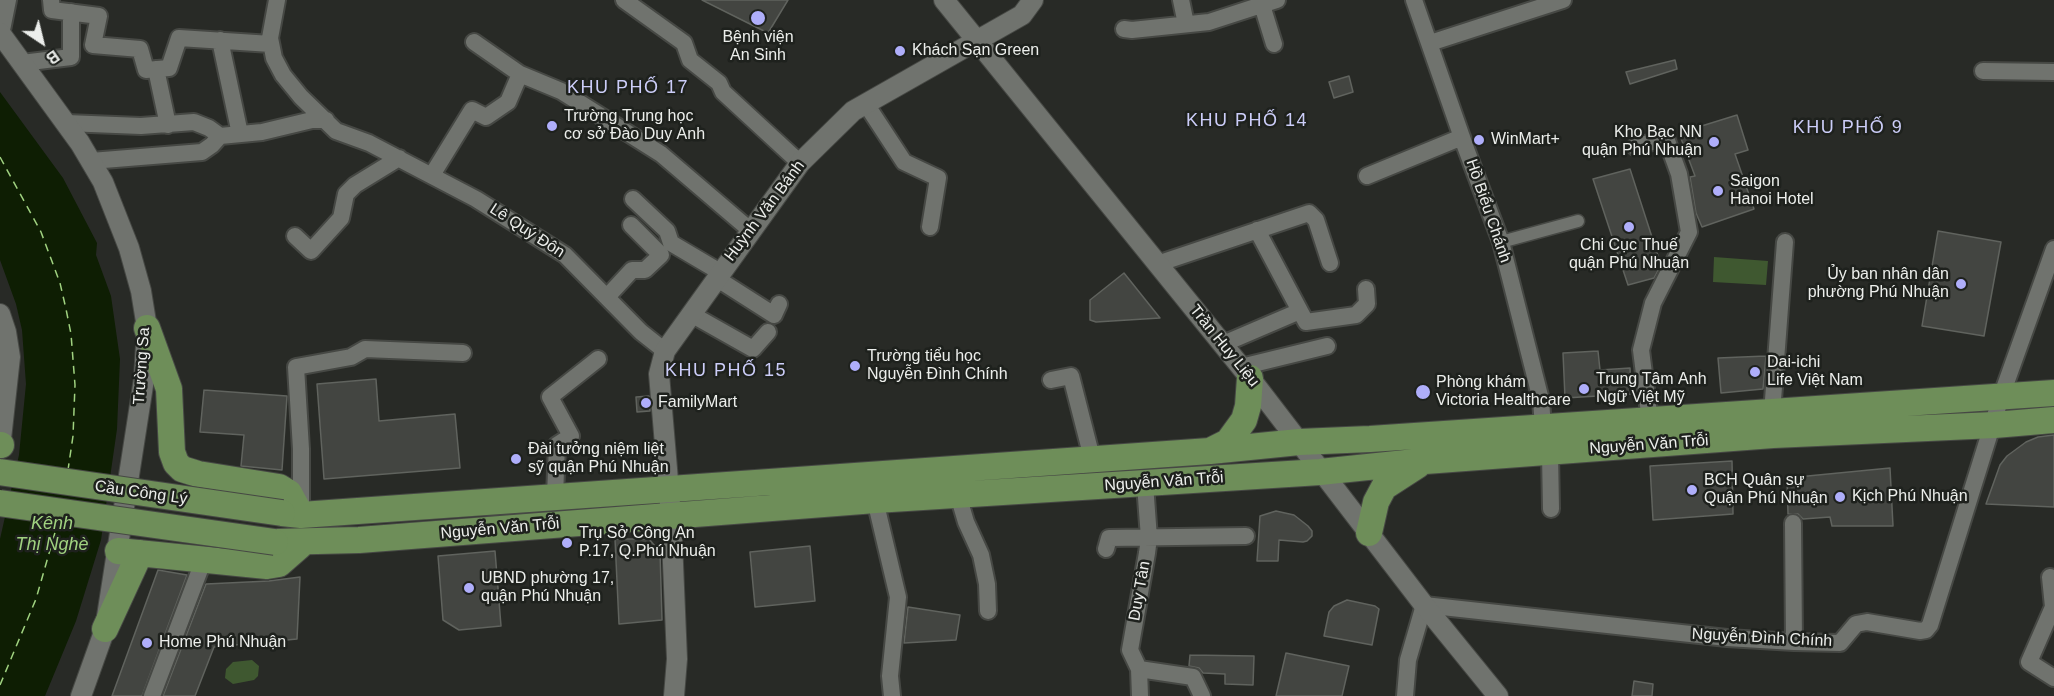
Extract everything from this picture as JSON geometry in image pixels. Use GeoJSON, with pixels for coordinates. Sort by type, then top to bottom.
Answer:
{"type":"FeatureCollection","features":[{"type":"Feature","properties":{"kind":"main road"},"geometry":{"type":"LineString","coordinates":[[147,328],[169,389],[172,452],[176,463],[182,469],[198,474],[279,487],[289,493],[291,514]]}},
{"type":"Feature","properties":{"kind":"main road"},"geometry":{"type":"LineString","coordinates":[[1210,451],[1228,442],[1244,420],[1248,406],[1246,373]]}},
{"type":"Feature","properties":{"kind":"main road","name":"Nguyễn Văn Trỗi"},"geometry":{"type":"LineString","coordinates":[[275,542],[359,540],[876,500],[1145,484],[1550,453],[1772,424],[2001,397],[2054,393]]}},
{"type":"Feature","properties":{"kind":"main road","name":"Nguyễn Văn Trỗi"},"geometry":{"type":"LineString","coordinates":[[291,514],[1210,451],[1299,442],[1370,440],[1650,421],[1994,425],[2054,420]]}},
{"type":"Feature","properties":{"kind":"main road"},"geometry":{"type":"LineString","coordinates":[[1369,533],[1376,502],[1384,487],[1425,461]]}},
{"type":"Feature","properties":{"kind":"main road","name":"Cầu Công Lý"},"geometry":{"type":"LineString","coordinates":[[0,472],[291,514]]}},
{"type":"Feature","properties":{"kind":"main road","name":"Cầu Công Lý"},"geometry":{"type":"LineString","coordinates":[[0,503],[275,542]]}},
{"type":"Feature","properties":{"kind":"main road"},"geometry":{"type":"LineString","coordinates":[[105,629],[129,552],[272,566],[282,562],[303,543]]}},
{"type":"Feature","properties":{"kind":"street"},"geometry":{"type":"LineString","coordinates":[[1,34],[8,0]]}},
{"type":"Feature","properties":{"kind":"street"},"geometry":{"type":"LineString","coordinates":[[51,0],[52,10],[99,16],[93,45],[140,49],[146,70],[169,68],[179,38],[271,44],[270,38],[277,0]]}},
{"type":"Feature","properties":{"kind":"street"},"geometry":{"type":"LineString","coordinates":[[624,0],[684,43],[690,60],[719,84],[723,92],[800,163]]}},
{"type":"Feature","properties":{"kind":"street","name":"Trần Huy Liệu"},"geometry":{"type":"LineString","coordinates":[[944,0],[1223,344],[1424,605],[1498,696]]}},
{"type":"Feature","properties":{"kind":"street","name":"Huỳnh Văn Bánh"},"geometry":{"type":"LineString","coordinates":[[671,516],[659,374],[665,351],[718,275],[800,163],[853,111],[1022,15],[1033,0]]}},
{"type":"Feature","properties":{"kind":"street"},"geometry":{"type":"LineString","coordinates":[[1181,0],[1186,24]]}},
{"type":"Feature","properties":{"kind":"street","name":"Hồ Biểu Chánh"},"geometry":{"type":"LineString","coordinates":[[1414,0],[1502,242],[1541,400],[1543,427]]}},
{"type":"Feature","properties":{"kind":"street"},"geometry":{"type":"LineString","coordinates":[[1430,43],[1563,0]]}},
{"type":"Feature","properties":{"kind":"street"},"geometry":{"type":"LineString","coordinates":[[1124,29],[1209,22],[1270,3],[1274,44]]}},
{"type":"Feature","properties":{"kind":"street"},"geometry":{"type":"LineString","coordinates":[[22,63],[71,57],[71,12]]}},
{"type":"Feature","properties":{"kind":"street","name":"Trường Sa"},"geometry":{"type":"LineString","coordinates":[[1,34],[91,161],[113,204],[141,291],[147,328],[129,552]]}},
{"type":"Feature","properties":{"kind":"street"},"geometry":{"type":"LineString","coordinates":[[220,40],[240,134]]}},
{"type":"Feature","properties":{"kind":"street"},"geometry":{"type":"LineString","coordinates":[[474,42],[520,74],[561,91],[661,154],[750,230]]}},
{"type":"Feature","properties":{"kind":"street","name":"Lê Quý Ðôn"},"geometry":{"type":"LineString","coordinates":[[271,44],[274,58],[283,75],[301,97],[336,131],[369,143],[432,175],[510,219],[565,255],[641,332],[665,351]]}},
{"type":"Feature","properties":{"kind":"street"},"geometry":{"type":"LineString","coordinates":[[156,69],[168,125]]}},
{"type":"Feature","properties":{"kind":"street"},"geometry":{"type":"LineString","coordinates":[[1983,71],[2054,72]]}},
{"type":"Feature","properties":{"kind":"street"},"geometry":{"type":"LineString","coordinates":[[432,175],[472,110],[486,117],[508,102],[520,74]]}},
{"type":"Feature","properties":{"kind":"street"},"geometry":{"type":"LineString","coordinates":[[866,104],[904,162],[938,178],[930,227]]}},
{"type":"Feature","properties":{"kind":"street"},"geometry":{"type":"LineString","coordinates":[[66,123],[168,125],[194,122],[209,128],[220,136],[262,132],[312,120],[326,120]]}},
{"type":"Feature","properties":{"kind":"street"},"geometry":{"type":"LineString","coordinates":[[91,161],[202,152],[220,136]]}},
{"type":"Feature","properties":{"kind":"street"},"geometry":{"type":"LineString","coordinates":[[1367,176],[1462,136]]}},
{"type":"Feature","properties":{"kind":"street"},"geometry":{"type":"LineString","coordinates":[[1635,147],[1666,138],[1679,174],[1689,232],[1653,303],[1641,350],[1650,421]]}},
{"type":"Feature","properties":{"kind":"street"},"geometry":{"type":"LineString","coordinates":[[295,236],[311,251],[341,218],[346,194],[355,185],[399,158]]}},
{"type":"Feature","properties":{"kind":"street"},"geometry":{"type":"LineString","coordinates":[[633,199],[667,231],[671,243],[774,315],[779,304]]}},
{"type":"Feature","properties":{"kind":"street"},"geometry":{"type":"LineString","coordinates":[[1157,264],[1309,213],[1316,220],[1330,263]]}},
{"type":"Feature","properties":{"kind":"street"},"geometry":{"type":"LineString","coordinates":[[1502,242],[1578,221]]}},
{"type":"Feature","properties":{"kind":"street"},"geometry":{"type":"LineString","coordinates":[[607,297],[632,270],[645,270],[661,255],[631,225]]}},
{"type":"Feature","properties":{"kind":"street"},"geometry":{"type":"LineString","coordinates":[[1257,230],[1306,322],[1356,315],[1367,304],[1366,289]]}},
{"type":"Feature","properties":{"kind":"street"},"geometry":{"type":"LineString","coordinates":[[1772,424],[1785,242]]}},
{"type":"Feature","properties":{"kind":"street","name":"Nguyễn Đình Chính"},"geometry":{"type":"LineString","coordinates":[[1424,605],[1727,638],[1794,642],[1840,643],[1856,624],[1867,622],[1926,630],[1930,626],[2001,397],[2054,249]]}},
{"type":"Feature","properties":{"kind":"street"},"geometry":{"type":"LineString","coordinates":[[1223,344],[1300,311]]}},
{"type":"Feature","properties":{"kind":"street"},"geometry":{"type":"LineString","coordinates":[[0,314],[10,357],[0,446]]}},
{"type":"Feature","properties":{"kind":"street"},"geometry":{"type":"LineString","coordinates":[[691,314],[753,349],[768,332]]}},
{"type":"Feature","properties":{"kind":"street"},"geometry":{"type":"LineString","coordinates":[[1246,373],[1326,346]]}},
{"type":"Feature","properties":{"kind":"street"},"geometry":{"type":"LineString","coordinates":[[291,514],[301,449],[296,367],[351,357],[365,350],[464,353]]}},
{"type":"Feature","properties":{"kind":"street"},"geometry":{"type":"LineString","coordinates":[[555,496],[557,445],[571,436],[550,397],[598,359]]}},
{"type":"Feature","properties":{"kind":"street"},"geometry":{"type":"LineString","coordinates":[[1051,380],[1078,375],[1092,458]]}},
{"type":"Feature","properties":{"kind":"street"},"geometry":{"type":"LineString","coordinates":[[1550,453],[1551,509]]}},
{"type":"Feature","properties":{"kind":"street","name":"Duy Tân"},"geometry":{"type":"LineString","coordinates":[[1140,696],[1139,669],[1130,650],[1149,537],[1145,484]]}},
{"type":"Feature","properties":{"kind":"street"},"geometry":{"type":"LineString","coordinates":[[958,495],[966,522],[981,555],[987,584],[988,611]]}},
{"type":"Feature","properties":{"kind":"street"},"geometry":{"type":"LineString","coordinates":[[876,500],[898,597],[890,676],[892,696]]}},
{"type":"Feature","properties":{"kind":"street"},"geometry":{"type":"LineString","coordinates":[[671,516],[677,658],[674,696]]}},
{"type":"Feature","properties":{"kind":"street"},"geometry":{"type":"LineString","coordinates":[[1793,523],[1794,642]]}},
{"type":"Feature","properties":{"kind":"street"},"geometry":{"type":"LineString","coordinates":[[1106,549],[1109,538],[1246,536]]}},
{"type":"Feature","properties":{"kind":"street"},"geometry":{"type":"LineString","coordinates":[[152,696],[204,560]]}},
{"type":"Feature","properties":{"kind":"street"},"geometry":{"type":"LineString","coordinates":[[2050,577],[2053,607],[2029,662],[2054,678]]}},
{"type":"Feature","properties":{"kind":"street"},"geometry":{"type":"LineString","coordinates":[[1405,696],[1408,660],[1424,605]]}},
{"type":"Feature","properties":{"kind":"street"},"geometry":{"type":"LineString","coordinates":[[81,696],[105,629]]}},
{"type":"Feature","properties":{"kind":"street"},"geometry":{"type":"LineString","coordinates":[[1139,669],[1193,677],[1202,696]]}},
{"type":"Feature","properties":{"kind":"shaded area"},"geometry":{"type":"Polygon","coordinates":[[[1714,257],[1768,261],[1766,285],[1713,282],[1714,257]]]}},
{"type":"Feature","properties":{"kind":"shaded area"},"geometry":{"type":"Polygon","coordinates":[[[252,660],[259,666],[258,676],[254,680],[233,684],[225,678],[226,669],[233,662],[252,660]]]}},
{"type":"Feature","properties":{"kind":"water","name":"Kênh Thị Nghè"},"geometry":{"type":"Polygon","coordinates":[[[0,92],[63,178],[97,243],[96,255],[111,296],[120,359],[117,429],[101,540],[76,621],[45,696],[0,696],[0,539],[19,455],[26,384],[22,330],[16,304],[0,260],[0,92]]]}},
{"type":"Feature","properties":{"kind":"building","name":"Bệnh viện An Sinh"},"geometry":{"type":"Polygon","coordinates":[[[702,0],[788,0],[768,33],[702,0]]]}},
{"type":"Feature","properties":{"kind":"building"},"geometry":{"type":"Polygon","coordinates":[[[1675,60],[1677,69],[1630,84],[1626,72],[1675,60]]]}},
{"type":"Feature","properties":{"kind":"building"},"geometry":{"type":"Polygon","coordinates":[[[1349,76],[1353,92],[1334,98],[1329,82],[1349,76]]]}},
{"type":"Feature","properties":{"kind":"building"},"geometry":{"type":"Polygon","coordinates":[[[1737,115],[1748,150],[1735,154],[1754,209],[1702,227],[1696,213],[1690,177],[1695,176],[1679,133],[1737,115]]]}},
{"type":"Feature","properties":{"kind":"building","name":"Chi Cục Thuế quận Phú Nhuận"},"geometry":{"type":"Polygon","coordinates":[[[1630,169],[1661,265],[1654,278],[1628,285],[1593,179],[1630,169]]]}},
{"type":"Feature","properties":{"kind":"building","name":"Ủy ban nhân dân phường Phú Nhuận"},"geometry":{"type":"Polygon","coordinates":[[[1938,231],[2001,242],[1984,336],[1922,326],[1938,231]]]}},
{"type":"Feature","properties":{"kind":"building"},"geometry":{"type":"Polygon","coordinates":[[[1124,273],[1160,318],[1096,322],[1090,320],[1090,300],[1124,273]]]}},
{"type":"Feature","properties":{"kind":"building"},"geometry":{"type":"Polygon","coordinates":[[[1598,351],[1600,370],[1630,368],[1631,394],[1565,398],[1563,353],[1598,351]]]}},
{"type":"Feature","properties":{"kind":"building","name":"Dai-ichi Life Việt Nam"},"geometry":{"type":"Polygon","coordinates":[[[1766,356],[1763,389],[1721,393],[1718,358],[1766,356]]]}},
{"type":"Feature","properties":{"kind":"building"},"geometry":{"type":"Polygon","coordinates":[[[376,379],[379,421],[455,414],[460,468],[324,479],[317,384],[376,379]]]}},
{"type":"Feature","properties":{"kind":"building"},"geometry":{"type":"Polygon","coordinates":[[[204,390],[287,396],[282,470],[241,466],[244,435],[200,432],[204,390]]]}},
{"type":"Feature","properties":{"kind":"building","name":"FamilyMart"},"geometry":{"type":"Polygon","coordinates":[[[649,396],[650,411],[637,412],[636,397],[649,396]]]}},
{"type":"Feature","properties":{"kind":"building"},"geometry":{"type":"Polygon","coordinates":[[[2054,435],[2054,507],[1986,504],[2000,465],[2007,456],[2026,442],[2038,437],[2054,435]]]}},
{"type":"Feature","properties":{"kind":"building","name":"BCH Quân sự Quận Phú Nhuận"},"geometry":{"type":"Polygon","coordinates":[[[1732,461],[1733,514],[1653,520],[1650,466],[1732,461]]]}},
{"type":"Feature","properties":{"kind":"building","name":"Kịch Phú Nhuận"},"geometry":{"type":"Polygon","coordinates":[[[1890,468],[1893,526],[1832,526],[1830,517],[1803,519],[1798,514],[1788,514],[1787,478],[1890,468]]]}},
{"type":"Feature","properties":{"kind":"building"},"geometry":{"type":"Polygon","coordinates":[[[1276,511],[1294,515],[1308,526],[1312,531],[1312,536],[1303,542],[1279,540],[1278,561],[1257,561],[1260,516],[1276,511]]]}},
{"type":"Feature","properties":{"kind":"building"},"geometry":{"type":"Polygon","coordinates":[[[615,539],[649,539],[660,552],[662,620],[619,624],[615,539]]]}},
{"type":"Feature","properties":{"kind":"building"},"geometry":{"type":"Polygon","coordinates":[[[810,546],[815,601],[755,607],[750,552],[810,546]]]}},
{"type":"Feature","properties":{"kind":"building","name":"UBND phường 17, quận Phú Nhuận"},"geometry":{"type":"Polygon","coordinates":[[[495,551],[501,626],[459,630],[443,620],[438,556],[495,551]]]}},
{"type":"Feature","properties":{"kind":"building"},"geometry":{"type":"Polygon","coordinates":[[[158,570],[187,575],[142,696],[112,696],[158,570]]]}},
{"type":"Feature","properties":{"kind":"building"},"geometry":{"type":"Polygon","coordinates":[[[300,577],[297,639],[214,647],[195,696],[163,696],[206,584],[300,577]]]}},
{"type":"Feature","properties":{"kind":"building"},"geometry":{"type":"Polygon","coordinates":[[[1347,600],[1375,606],[1379,609],[1372,645],[1324,636],[1329,612],[1334,606],[1347,600]]]}},
{"type":"Feature","properties":{"kind":"building"},"geometry":{"type":"Polygon","coordinates":[[[908,607],[960,615],[956,640],[904,643],[908,607]]]}},
{"type":"Feature","properties":{"kind":"building"},"geometry":{"type":"Polygon","coordinates":[[[1286,653],[1349,666],[1342,696],[1276,696],[1286,653]]]}},
{"type":"Feature","properties":{"kind":"building"},"geometry":{"type":"Polygon","coordinates":[[[1190,655],[1254,656],[1253,685],[1225,684],[1225,674],[1203,673],[1199,668],[1189,666],[1190,655]]]}},
{"type":"Feature","properties":{"kind":"building"},"geometry":{"type":"Polygon","coordinates":[[[1634,681],[1653,684],[1652,696],[1632,696],[1634,681]]]}},
{"type":"Feature","properties":{"kind":"ferry route"},"geometry":{"type":"LineString","coordinates":[[0,157],[41,232],[60,283],[66,309],[71,334],[75,385],[73,436],[68,470]]}},
{"type":"Feature","properties":{"kind":"ferry route"},"geometry":{"type":"LineString","coordinates":[[0,685],[36,599],[58,522]]}},
{"type":"Feature","properties":{"kind":"place","name":"Bệnh viện An Sinh"},"geometry":{"type":"Point","coordinates":[758,18]}},
{"type":"Feature","properties":{"kind":"place","name":"Khách Sạn Green"},"geometry":{"type":"Point","coordinates":[900,51]}},
{"type":"Feature","properties":{"kind":"place","name":"Trường Trung học cơ sở Đào Duy Anh"},"geometry":{"type":"Point","coordinates":[552,126]}},
{"type":"Feature","properties":{"kind":"place","name":"WinMart+"},"geometry":{"type":"Point","coordinates":[1479,140]}},
{"type":"Feature","properties":{"kind":"place","name":"Kho Bạc NN quận Phú Nhuận"},"geometry":{"type":"Point","coordinates":[1714,142]}},
{"type":"Feature","properties":{"kind":"place","name":"Saigon Hanoi Hotel"},"geometry":{"type":"Point","coordinates":[1718,191]}},
{"type":"Feature","properties":{"kind":"place","name":"Chi Cục Thuế quận Phú Nhuận"},"geometry":{"type":"Point","coordinates":[1629,227]}},
{"type":"Feature","properties":{"kind":"place","name":"Ủy ban nhân dân phường Phú Nhuận"},"geometry":{"type":"Point","coordinates":[1961,284]}},
{"type":"Feature","properties":{"kind":"place","name":"Trường tiểu học Nguyễn Đình Chính"},"geometry":{"type":"Point","coordinates":[855,366]}},
{"type":"Feature","properties":{"kind":"place","name":"Dai-ichi Life Việt Nam"},"geometry":{"type":"Point","coordinates":[1755,372]}},
{"type":"Feature","properties":{"kind":"place","name":"Trung Tâm Anh Ngữ Việt Mỹ"},"geometry":{"type":"Point","coordinates":[1584,389]}},
{"type":"Feature","properties":{"kind":"place","name":"Phòng khám Victoria Healthcare"},"geometry":{"type":"Point","coordinates":[1423,392]}},
{"type":"Feature","properties":{"kind":"place","name":"FamilyMart"},"geometry":{"type":"Point","coordinates":[646,403]}},
{"type":"Feature","properties":{"kind":"place","name":"Đài tưởng niệm liệt sỹ quận Phú Nhuận"},"geometry":{"type":"Point","coordinates":[516,459]}},
{"type":"Feature","properties":{"kind":"place","name":"BCH Quân sự Quận Phú Nhuận"},"geometry":{"type":"Point","coordinates":[1692,490]}},
{"type":"Feature","properties":{"kind":"place","name":"Kịch Phú Nhuận"},"geometry":{"type":"Point","coordinates":[1840,497]}},
{"type":"Feature","properties":{"kind":"place","name":"Trụ Sở Công An P.17, Q.Phú Nhuận"},"geometry":{"type":"Point","coordinates":[567,543]}},
{"type":"Feature","properties":{"kind":"place","name":"UBND phường 17, quận Phú Nhuận"},"geometry":{"type":"Point","coordinates":[469,588]}},
{"type":"Feature","properties":{"kind":"place","name":"Home Phú Nhuận"},"geometry":{"type":"Point","coordinates":[147,643]}},
{"type":"Feature","properties":{"kind":"district","name":"KHU PHỐ 17"},"geometry":{"type":"Point","coordinates":[628,88]}},
{"type":"Feature","properties":{"kind":"district","name":"KHU PHỐ 14"},"geometry":{"type":"Point","coordinates":[1247,121]}},
{"type":"Feature","properties":{"kind":"district","name":"KHU PHỐ 9"},"geometry":{"type":"Point","coordinates":[1848,128]}},
{"type":"Feature","properties":{"kind":"district","name":"KHU PHỐ 15"},"geometry":{"type":"Point","coordinates":[726,371]}}]}
